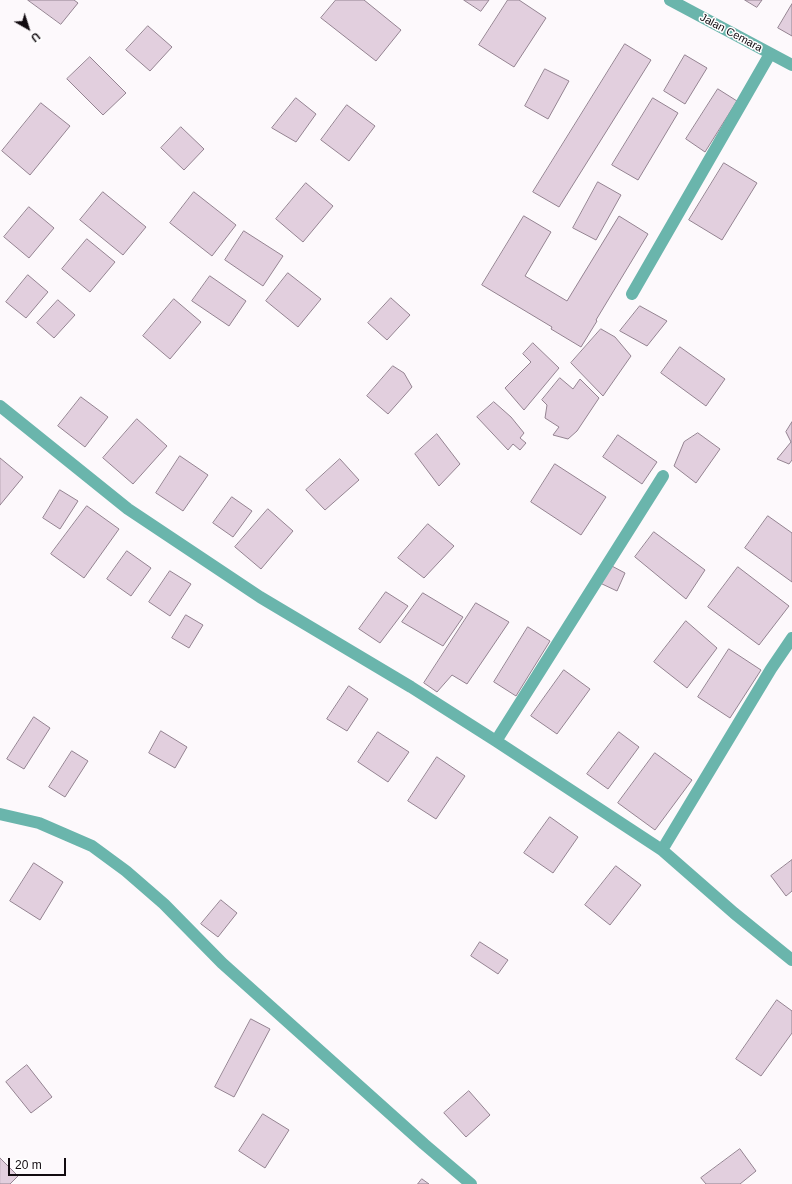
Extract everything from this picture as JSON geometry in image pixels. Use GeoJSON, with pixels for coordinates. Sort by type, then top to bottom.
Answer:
{"type":"FeatureCollection","features":[{"type":"Feature","properties":{"kind":"street","name":"Jalan Cemara"},"geometry":{"type":"LineString","coordinates":[[670,0],[770,54],[792,64]]}},
{"type":"Feature","properties":{"kind":"street"},"geometry":{"type":"LineString","coordinates":[[632,294],[770,54]]}},
{"type":"Feature","properties":{"kind":"street"},"geometry":{"type":"LineString","coordinates":[[0,406],[135,513],[260,597],[410,687],[496,741],[662,850],[734,913],[792,960]]}},
{"type":"Feature","properties":{"kind":"street"},"geometry":{"type":"LineString","coordinates":[[496,741],[662,476]]}},
{"type":"Feature","properties":{"kind":"street"},"geometry":{"type":"LineString","coordinates":[[662,850],[771,669],[792,638]]}},
{"type":"Feature","properties":{"kind":"street"},"geometry":{"type":"LineString","coordinates":[[0,814],[39,823],[92,846],[126,871],[164,904],[222,963],[424,1144],[471,1184]]}},
{"type":"Feature","properties":{"kind":"building"},"geometry":{"type":"Polygon","coordinates":[[[28,0],[74,0],[78,3],[61,24],[28,0]]]}},
{"type":"Feature","properties":{"kind":"building"},"geometry":{"type":"Polygon","coordinates":[[[336,0],[364,0],[401,30],[376,61],[321,18],[336,0]]]}},
{"type":"Feature","properties":{"kind":"building"},"geometry":{"type":"Polygon","coordinates":[[[464,0],[489,0],[481,11],[464,0]]]}},
{"type":"Feature","properties":{"kind":"building"},"geometry":{"type":"Polygon","coordinates":[[[508,0],[519,0],[546,18],[514,67],[479,45],[508,0]]]}},
{"type":"Feature","properties":{"kind":"building"},"geometry":{"type":"Polygon","coordinates":[[[745,0],[762,0],[757,7],[745,0]]]}},
{"type":"Feature","properties":{"kind":"building"},"geometry":{"type":"Polygon","coordinates":[[[792,4],[792,36],[778,28],[792,4]]]}},
{"type":"Feature","properties":{"kind":"building"},"geometry":{"type":"Polygon","coordinates":[[[148,26],[172,47],[150,71],[126,50],[148,26]]]}},
{"type":"Feature","properties":{"kind":"building"},"geometry":{"type":"Polygon","coordinates":[[[625,44],[651,60],[559,207],[533,192],[625,44]]]}},
{"type":"Feature","properties":{"kind":"building"},"geometry":{"type":"Polygon","coordinates":[[[685,55],[707,68],[685,104],[664,91],[685,55]]]}},
{"type":"Feature","properties":{"kind":"building"},"geometry":{"type":"Polygon","coordinates":[[[90,57],[126,93],[103,115],[67,79],[90,57]]]}},
{"type":"Feature","properties":{"kind":"building"},"geometry":{"type":"Polygon","coordinates":[[[545,69],[569,81],[548,119],[525,106],[545,69]]]}},
{"type":"Feature","properties":{"kind":"building"},"geometry":{"type":"Polygon","coordinates":[[[718,89],[737,101],[705,152],[686,139],[718,89]]]}},
{"type":"Feature","properties":{"kind":"building"},"geometry":{"type":"Polygon","coordinates":[[[296,98],[316,114],[296,142],[272,128],[296,98]]]}},
{"type":"Feature","properties":{"kind":"building"},"geometry":{"type":"Polygon","coordinates":[[[653,98],[678,113],[638,180],[612,165],[653,98]]]}},
{"type":"Feature","properties":{"kind":"building"},"geometry":{"type":"Polygon","coordinates":[[[41,103],[70,126],[30,175],[2,151],[41,103]]]}},
{"type":"Feature","properties":{"kind":"building"},"geometry":{"type":"Polygon","coordinates":[[[347,105],[375,126],[349,161],[321,140],[347,105]]]}},
{"type":"Feature","properties":{"kind":"building"},"geometry":{"type":"Polygon","coordinates":[[[181,127],[204,149],[184,170],[161,148],[181,127]]]}},
{"type":"Feature","properties":{"kind":"building"},"geometry":{"type":"Polygon","coordinates":[[[724,163],[757,183],[722,240],[689,220],[724,163]]]}},
{"type":"Feature","properties":{"kind":"building"},"geometry":{"type":"Polygon","coordinates":[[[598,182],[621,195],[596,240],[573,228],[598,182]]]}},
{"type":"Feature","properties":{"kind":"building"},"geometry":{"type":"Polygon","coordinates":[[[306,183],[333,206],[303,242],[276,219],[306,183]]]}},
{"type":"Feature","properties":{"kind":"building"},"geometry":{"type":"Polygon","coordinates":[[[103,192],[146,227],[123,255],[80,220],[103,192]]]}},
{"type":"Feature","properties":{"kind":"building"},"geometry":{"type":"Polygon","coordinates":[[[194,192],[236,225],[212,256],[170,223],[194,192]]]}},
{"type":"Feature","properties":{"kind":"building"},"geometry":{"type":"Polygon","coordinates":[[[29,207],[54,228],[29,258],[4,237],[29,207]]]}},
{"type":"Feature","properties":{"kind":"building"},"geometry":{"type":"Polygon","coordinates":[[[524,216],[551,232],[525,276],[567,301],[619,216],[648,234],[581,347],[551,329],[552,327],[482,285],[524,216]]]}},
{"type":"Feature","properties":{"kind":"building"},"geometry":{"type":"Polygon","coordinates":[[[244,231],[283,256],[263,286],[225,260],[244,231]]]}},
{"type":"Feature","properties":{"kind":"building"},"geometry":{"type":"Polygon","coordinates":[[[87,239],[115,262],[90,292],[62,269],[87,239]]]}},
{"type":"Feature","properties":{"kind":"building"},"geometry":{"type":"Polygon","coordinates":[[[288,273],[321,299],[298,327],[266,301],[288,273]]]}},
{"type":"Feature","properties":{"kind":"building"},"geometry":{"type":"Polygon","coordinates":[[[28,275],[48,292],[26,318],[6,302],[28,275]]]}},
{"type":"Feature","properties":{"kind":"building"},"geometry":{"type":"Polygon","coordinates":[[[210,276],[246,301],[229,326],[192,301],[210,276]]]}},
{"type":"Feature","properties":{"kind":"building"},"geometry":{"type":"Polygon","coordinates":[[[391,298],[410,315],[387,340],[368,323],[391,298]]]}},
{"type":"Feature","properties":{"kind":"building"},"geometry":{"type":"Polygon","coordinates":[[[174,299],[201,322],[170,359],[143,336],[174,299]]]}},
{"type":"Feature","properties":{"kind":"building"},"geometry":{"type":"Polygon","coordinates":[[[58,300],[75,315],[54,338],[37,323],[58,300]]]}},
{"type":"Feature","properties":{"kind":"building"},"geometry":{"type":"Polygon","coordinates":[[[640,306],[667,321],[647,346],[620,331],[640,306]]]}},
{"type":"Feature","properties":{"kind":"building"},"geometry":{"type":"Polygon","coordinates":[[[601,329],[615,337],[631,356],[603,396],[571,363],[601,329]]]}},
{"type":"Feature","properties":{"kind":"building"},"geometry":{"type":"Polygon","coordinates":[[[533,343],[559,368],[524,410],[505,388],[531,362],[523,354],[533,343]]]}},
{"type":"Feature","properties":{"kind":"building"},"geometry":{"type":"Polygon","coordinates":[[[680,347],[725,379],[706,406],[661,373],[680,347]]]}},
{"type":"Feature","properties":{"kind":"building"},"geometry":{"type":"Polygon","coordinates":[[[393,366],[404,373],[412,387],[388,414],[367,396],[393,366]]]}},
{"type":"Feature","properties":{"kind":"building"},"geometry":{"type":"Polygon","coordinates":[[[560,378],[573,389],[580,379],[599,398],[577,431],[568,439],[553,435],[559,427],[545,418],[547,405],[542,400],[560,378]]]}},
{"type":"Feature","properties":{"kind":"building"},"geometry":{"type":"Polygon","coordinates":[[[81,397],[108,417],[85,447],[58,426],[81,397]]]}},
{"type":"Feature","properties":{"kind":"building"},"geometry":{"type":"Polygon","coordinates":[[[494,402],[511,417],[524,433],[520,438],[526,443],[520,450],[513,444],[508,450],[477,417],[494,402]]]}},
{"type":"Feature","properties":{"kind":"building"},"geometry":{"type":"Polygon","coordinates":[[[137,419],[167,446],[133,484],[103,458],[137,419]]]}},
{"type":"Feature","properties":{"kind":"building"},"geometry":{"type":"Polygon","coordinates":[[[792,422],[792,460],[789,464],[777,459],[791,442],[786,432],[792,422]]]}},
{"type":"Feature","properties":{"kind":"building"},"geometry":{"type":"Polygon","coordinates":[[[698,433],[720,449],[696,483],[674,466],[684,442],[698,433]]]}},
{"type":"Feature","properties":{"kind":"building"},"geometry":{"type":"Polygon","coordinates":[[[437,434],[460,464],[439,486],[415,454],[437,434]]]}},
{"type":"Feature","properties":{"kind":"building"},"geometry":{"type":"Polygon","coordinates":[[[618,435],[657,462],[642,484],[603,457],[618,435]]]}},
{"type":"Feature","properties":{"kind":"building"},"geometry":{"type":"Polygon","coordinates":[[[180,456],[208,475],[183,511],[156,493],[180,456]]]}},
{"type":"Feature","properties":{"kind":"building"},"geometry":{"type":"Polygon","coordinates":[[[0,458],[23,477],[0,505],[0,458]]]}},
{"type":"Feature","properties":{"kind":"building"},"geometry":{"type":"Polygon","coordinates":[[[340,459],[359,480],[325,510],[306,490],[340,459]]]}},
{"type":"Feature","properties":{"kind":"building"},"geometry":{"type":"Polygon","coordinates":[[[555,464],[606,497],[581,535],[531,502],[555,464]]]}},
{"type":"Feature","properties":{"kind":"building"},"geometry":{"type":"Polygon","coordinates":[[[60,490],[78,501],[60,529],[43,518],[60,490]]]}},
{"type":"Feature","properties":{"kind":"building"},"geometry":{"type":"Polygon","coordinates":[[[232,497],[252,511],[233,537],[213,523],[232,497]]]}},
{"type":"Feature","properties":{"kind":"building"},"geometry":{"type":"Polygon","coordinates":[[[87,506],[119,529],[84,578],[51,554],[87,506]]]}},
{"type":"Feature","properties":{"kind":"building"},"geometry":{"type":"Polygon","coordinates":[[[268,509],[293,531],[261,569],[235,547],[268,509]]]}},
{"type":"Feature","properties":{"kind":"building"},"geometry":{"type":"Polygon","coordinates":[[[768,516],[792,533],[792,582],[745,548],[768,516]]]}},
{"type":"Feature","properties":{"kind":"building"},"geometry":{"type":"Polygon","coordinates":[[[428,524],[454,546],[424,578],[398,558],[428,524]]]}},
{"type":"Feature","properties":{"kind":"building"},"geometry":{"type":"Polygon","coordinates":[[[654,532],[705,570],[686,599],[635,557],[654,532]]]}},
{"type":"Feature","properties":{"kind":"building"},"geometry":{"type":"Polygon","coordinates":[[[127,551],[151,568],[131,596],[107,579],[127,551]]]}},
{"type":"Feature","properties":{"kind":"building"},"geometry":{"type":"Polygon","coordinates":[[[610,565],[625,573],[617,591],[600,583],[610,565]]]}},
{"type":"Feature","properties":{"kind":"building"},"geometry":{"type":"Polygon","coordinates":[[[738,567],[789,606],[759,645],[708,607],[738,567]]]}},
{"type":"Feature","properties":{"kind":"building"},"geometry":{"type":"Polygon","coordinates":[[[170,571],[191,584],[170,616],[149,602],[170,571]]]}},
{"type":"Feature","properties":{"kind":"building"},"geometry":{"type":"Polygon","coordinates":[[[386,592],[408,606],[380,643],[359,629],[386,592]]]}},
{"type":"Feature","properties":{"kind":"building"},"geometry":{"type":"Polygon","coordinates":[[[423,593],[463,617],[443,646],[402,622],[423,593]]]}},
{"type":"Feature","properties":{"kind":"building"},"geometry":{"type":"Polygon","coordinates":[[[476,603],[509,622],[467,684],[452,675],[437,692],[424,683],[476,603]]]}},
{"type":"Feature","properties":{"kind":"building"},"geometry":{"type":"Polygon","coordinates":[[[186,615],[203,625],[189,648],[172,638],[186,615]]]}},
{"type":"Feature","properties":{"kind":"building"},"geometry":{"type":"Polygon","coordinates":[[[686,621],[717,648],[687,688],[654,662],[686,621]]]}},
{"type":"Feature","properties":{"kind":"building"},"geometry":{"type":"Polygon","coordinates":[[[528,627],[550,641],[516,696],[494,682],[528,627]]]}},
{"type":"Feature","properties":{"kind":"building"},"geometry":{"type":"Polygon","coordinates":[[[729,649],[761,670],[730,718],[698,697],[729,649]]]}},
{"type":"Feature","properties":{"kind":"building"},"geometry":{"type":"Polygon","coordinates":[[[564,670],[590,689],[557,734],[531,716],[564,670]]]}},
{"type":"Feature","properties":{"kind":"building"},"geometry":{"type":"Polygon","coordinates":[[[349,686],[368,699],[347,731],[327,719],[349,686]]]}},
{"type":"Feature","properties":{"kind":"building"},"geometry":{"type":"Polygon","coordinates":[[[34,717],[50,728],[24,769],[7,759],[34,717]]]}},
{"type":"Feature","properties":{"kind":"building"},"geometry":{"type":"Polygon","coordinates":[[[161,731],[187,747],[175,768],[149,753],[161,731]]]}},
{"type":"Feature","properties":{"kind":"building"},"geometry":{"type":"Polygon","coordinates":[[[378,732],[409,752],[388,782],[358,762],[378,732]]]}},
{"type":"Feature","properties":{"kind":"building"},"geometry":{"type":"Polygon","coordinates":[[[619,732],[639,747],[608,789],[587,774],[619,732]]]}},
{"type":"Feature","properties":{"kind":"building"},"geometry":{"type":"Polygon","coordinates":[[[72,751],[88,761],[65,797],[49,787],[72,751]]]}},
{"type":"Feature","properties":{"kind":"building"},"geometry":{"type":"Polygon","coordinates":[[[655,753],[692,780],[655,830],[618,803],[655,753]]]}},
{"type":"Feature","properties":{"kind":"building"},"geometry":{"type":"Polygon","coordinates":[[[437,757],[465,776],[436,819],[408,801],[437,757]]]}},
{"type":"Feature","properties":{"kind":"building"},"geometry":{"type":"Polygon","coordinates":[[[550,817],[578,837],[553,873],[524,853],[550,817]]]}},
{"type":"Feature","properties":{"kind":"building"},"geometry":{"type":"Polygon","coordinates":[[[792,860],[792,891],[786,896],[771,876],[792,860]]]}},
{"type":"Feature","properties":{"kind":"building"},"geometry":{"type":"Polygon","coordinates":[[[34,863],[63,882],[40,920],[10,901],[34,863]]]}},
{"type":"Feature","properties":{"kind":"building"},"geometry":{"type":"Polygon","coordinates":[[[616,866],[641,885],[610,925],[585,905],[616,866]]]}},
{"type":"Feature","properties":{"kind":"building"},"geometry":{"type":"Polygon","coordinates":[[[221,900],[237,913],[218,937],[201,924],[221,900]]]}},
{"type":"Feature","properties":{"kind":"building"},"geometry":{"type":"Polygon","coordinates":[[[480,942],[508,960],[498,974],[471,956],[480,942]]]}},
{"type":"Feature","properties":{"kind":"building"},"geometry":{"type":"Polygon","coordinates":[[[777,1000],[792,1011],[792,1033],[761,1076],[736,1059],[777,1000]]]}},
{"type":"Feature","properties":{"kind":"building"},"geometry":{"type":"Polygon","coordinates":[[[251,1019],[270,1029],[234,1097],[215,1087],[251,1019]]]}},
{"type":"Feature","properties":{"kind":"building"},"geometry":{"type":"Polygon","coordinates":[[[27,1065],[52,1097],[31,1113],[6,1082],[27,1065]]]}},
{"type":"Feature","properties":{"kind":"building"},"geometry":{"type":"Polygon","coordinates":[[[469,1091],[490,1115],[466,1137],[444,1113],[469,1091]]]}},
{"type":"Feature","properties":{"kind":"building"},"geometry":{"type":"Polygon","coordinates":[[[263,1114],[289,1130],[265,1168],[239,1151],[263,1114]]]}},
{"type":"Feature","properties":{"kind":"building"},"geometry":{"type":"Polygon","coordinates":[[[740,1149],[756,1171],[740,1184],[706,1184],[701,1178],[740,1149]]]}},
{"type":"Feature","properties":{"kind":"building"},"geometry":{"type":"Polygon","coordinates":[[[0,1158],[18,1176],[10,1184],[0,1184],[0,1158]]]}},
{"type":"Feature","properties":{"kind":"building"},"geometry":{"type":"Polygon","coordinates":[[[422,1179],[429,1184],[418,1184],[422,1179]]]}}]}
